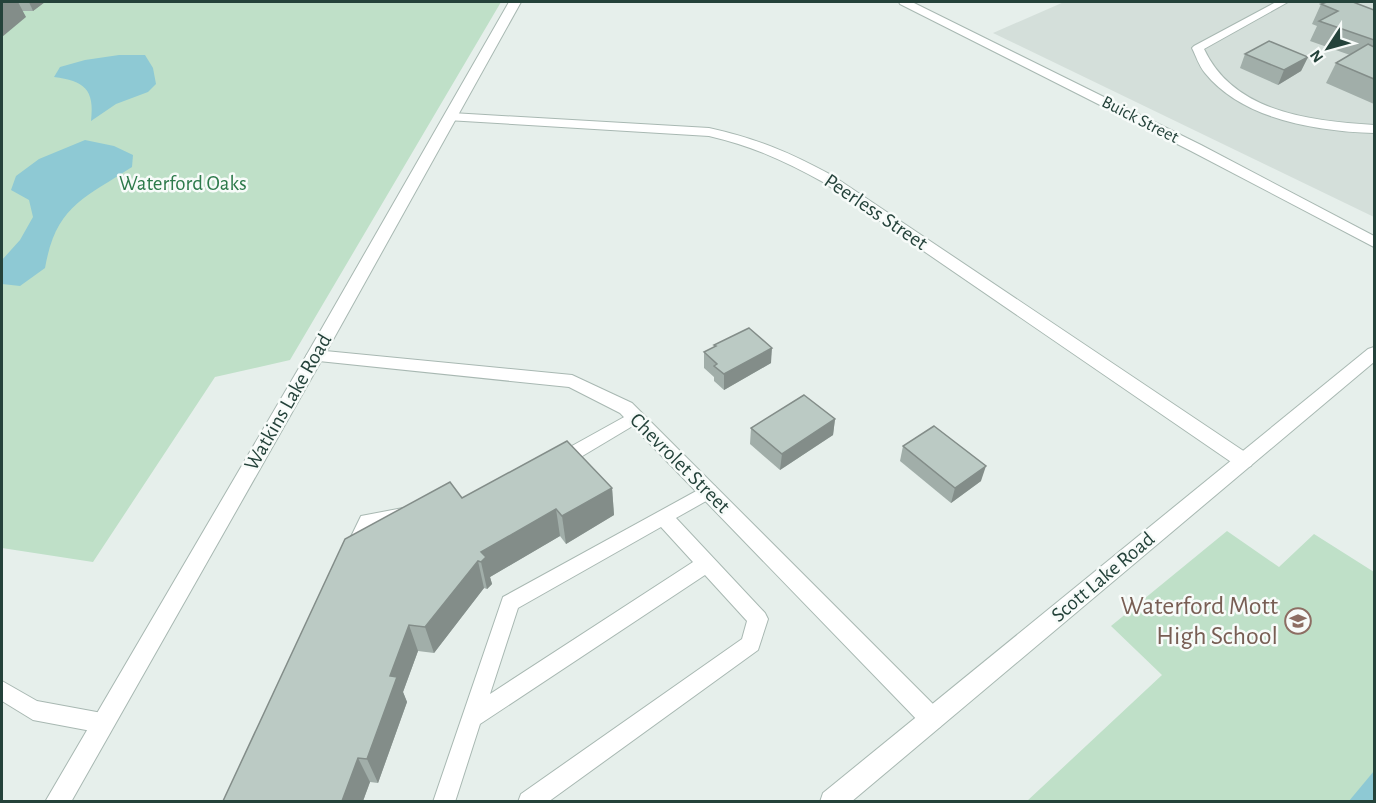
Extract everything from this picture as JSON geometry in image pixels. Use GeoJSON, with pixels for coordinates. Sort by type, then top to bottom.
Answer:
{"type":"FeatureCollection","features":[{"type":"Feature","properties":{"kind":"street","name":"Watkins Lake Road"},"geometry":{"type":"LineString","coordinates":[[57,801],[452,117],[515,2]]}},
{"type":"Feature","properties":{"kind":"street","name":"Buick Street"},"geometry":{"type":"LineString","coordinates":[[904,2],[1206,154],[1374,242]]}},
{"type":"Feature","properties":{"kind":"street","name":"Peerless Street"},"geometry":{"type":"LineString","coordinates":[[452,117],[710,132],[740,139],[785,155],[828,179],[911,234],[1244,460]]}},
{"type":"Feature","properties":{"kind":"street","name":"Scott Lake Road"},"geometry":{"type":"LineString","coordinates":[[832,801],[1374,353]]}},
{"type":"Feature","properties":{"kind":"street","name":"Chevrolet Street"},"geometry":{"type":"LineString","coordinates":[[315,356],[572,381],[626,408],[932,719]]}},
{"type":"Feature","properties":{"kind":"lane"},"geometry":{"type":"LineString","coordinates":[[1283,2],[1198,48],[1201,60],[1214,77],[1234,93],[1264,109],[1301,120],[1338,127],[1374,129]]}},
{"type":"Feature","properties":{"kind":"lane"},"geometry":{"type":"LineString","coordinates":[[542,471],[635,417]]}},
{"type":"Feature","properties":{"kind":"lane"},"geometry":{"type":"LineString","coordinates":[[444,801],[510,603],[709,491]]}},
{"type":"Feature","properties":{"kind":"lane"},"geometry":{"type":"LineString","coordinates":[[347,564],[367,521],[423,512]]}},
{"type":"Feature","properties":{"kind":"lane"},"geometry":{"type":"LineString","coordinates":[[529,801],[751,644],[758,619],[663,517]]}},
{"type":"Feature","properties":{"kind":"lane"},"geometry":{"type":"LineString","coordinates":[[472,718],[706,564]]}},
{"type":"Feature","properties":{"kind":"lane"},"geometry":{"type":"LineString","coordinates":[[2,690],[33,710],[102,723]]}},
{"type":"Feature","properties":{"kind":"shaded area"},"geometry":{"type":"Polygon","coordinates":[[[1064,2],[1374,2],[1374,217],[993,33],[1064,2]]]}},
{"type":"Feature","properties":{"kind":"green space","name":"Waterford Oaks"},"geometry":{"type":"Polygon","coordinates":[[[2,2],[501,2],[290,360],[215,377],[93,562],[2,548],[2,2]]]}},
{"type":"Feature","properties":{"kind":"green space","name":"Waterford Mott High School"},"geometry":{"type":"Polygon","coordinates":[[[1227,531],[1279,567],[1314,534],[1374,572],[1374,801],[1026,802],[1162,675],[1111,626],[1227,531]]]}},
{"type":"Feature","properties":{"kind":"water"},"geometry":{"type":"Polygon","coordinates":[[[119,55],[145,55],[153,68],[156,84],[148,92],[116,104],[91,121],[91,101],[85,88],[73,81],[54,77],[60,67],[85,60],[119,55]]]}},
{"type":"Feature","properties":{"kind":"water"},"geometry":{"type":"Polygon","coordinates":[[[85,140],[114,146],[133,155],[132,167],[86,197],[64,217],[50,247],[45,268],[20,286],[2,284],[2,260],[20,240],[33,217],[29,200],[11,190],[16,176],[39,159],[85,140]]]}},
{"type":"Feature","properties":{"kind":"water"},"geometry":{"type":"Polygon","coordinates":[[[1374,771],[1374,801],[1349,801],[1374,771]]]}},
{"type":"Feature","properties":{"kind":"building"},"geometry":{"type":"Polygon","coordinates":[[[1353,2],[1374,10],[1374,40],[1319,21],[1338,11],[1321,4],[1353,2]]]}},
{"type":"Feature","properties":{"kind":"building"},"geometry":{"type":"Polygon","coordinates":[[[1269,41],[1308,57],[1284,70],[1245,54],[1269,41]]]}},
{"type":"Feature","properties":{"kind":"building"},"geometry":{"type":"Polygon","coordinates":[[[1368,44],[1374,47],[1374,79],[1336,63],[1368,44]]]}},
{"type":"Feature","properties":{"kind":"building"},"geometry":{"type":"Polygon","coordinates":[[[749,328],[772,348],[724,374],[714,366],[717,364],[704,352],[749,328]]]}},
{"type":"Feature","properties":{"kind":"building"},"geometry":{"type":"Polygon","coordinates":[[[804,395],[835,419],[782,454],[751,428],[804,395]]]}},
{"type":"Feature","properties":{"kind":"building"},"geometry":{"type":"Polygon","coordinates":[[[934,426],[986,466],[955,488],[903,446],[934,426]]]}},
{"type":"Feature","properties":{"kind":"building"},"geometry":{"type":"Polygon","coordinates":[[[567,441],[612,488],[562,516],[556,509],[481,552],[486,557],[481,562],[478,561],[425,627],[409,625],[390,676],[397,677],[367,759],[358,758],[342,801],[223,801],[345,539],[450,482],[462,498],[567,441]]]}},
{"type":"Feature","properties":{"kind":"place","name":"Waterford Mott High School"},"geometry":{"type":"Point","coordinates":[1298,621]}}]}
